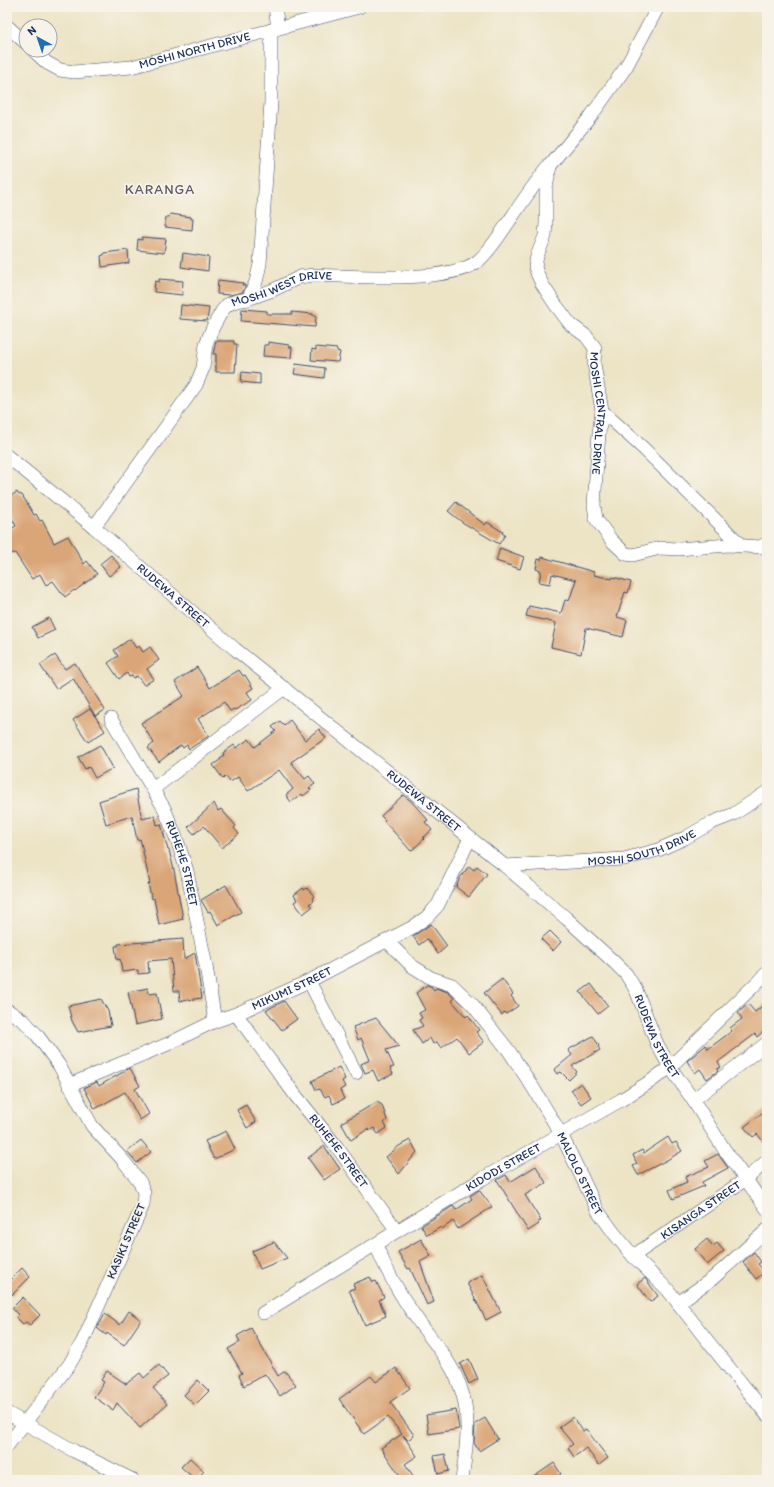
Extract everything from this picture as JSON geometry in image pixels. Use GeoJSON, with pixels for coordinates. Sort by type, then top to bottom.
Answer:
{"type":"FeatureCollection","features":[{"type":"Feature","properties":{"kind":"street"},"geometry":{"type":"LineString","coordinates":[[248,299],[256,282],[260,264],[275,29],[274,7]]}},
{"type":"Feature","properties":{"kind":"street","name":"MOSHI NORTH DRIVE"},"geometry":{"type":"LineString","coordinates":[[42,58],[47,63],[60,70],[74,72],[131,67],[359,7]]}},
{"type":"Feature","properties":{"kind":"street","name":"MOSHI CENTRAL DRIVE"},"geometry":{"type":"LineString","coordinates":[[658,7],[626,67],[591,116],[550,166],[546,188],[545,236],[537,256],[535,266],[542,284],[555,304],[571,325],[586,336],[595,348],[594,364],[602,412],[594,505],[596,519],[612,541],[626,554],[633,555],[660,548],[678,549],[728,545],[761,547],[767,543]]}},
{"type":"Feature","properties":{"kind":"street"},"geometry":{"type":"LineString","coordinates":[[7,26],[18,36]]}},
{"type":"Feature","properties":{"kind":"street","name":"MOSHI WEST DRIVE"},"geometry":{"type":"LineString","coordinates":[[94,527],[196,385],[203,368],[206,344],[213,327],[227,305],[273,290],[300,277],[313,275],[416,276],[453,272],[466,268],[477,261],[494,243],[535,183],[550,166]]}},
{"type":"Feature","properties":{"kind":"street"},"geometry":{"type":"LineString","coordinates":[[602,412],[644,448],[742,546]]}},
{"type":"Feature","properties":{"kind":"street","name":"RUDEWA STREET"},"geometry":{"type":"LineString","coordinates":[[7,456],[94,527],[235,649],[505,866],[566,918],[615,963],[626,974],[636,990],[657,1044],[670,1067],[724,1149],[767,1209]]}},
{"type":"Feature","properties":{"kind":"street"},"geometry":{"type":"LineString","coordinates":[[154,789],[284,688]]}},
{"type":"Feature","properties":{"kind":"street","name":"RUHEHE STREET"},"geometry":{"type":"LineString","coordinates":[[111,719],[154,789],[164,808],[177,840],[187,871],[206,966],[215,1021]]}},
{"type":"Feature","properties":{"kind":"street","name":"MOSHI SOUTH DRIVE"},"geometry":{"type":"LineString","coordinates":[[505,866],[624,859],[658,850],[685,838],[711,823],[734,814],[767,792]]}},
{"type":"Feature","properties":{"kind":"street","name":"MIKUMI STREET"},"geometry":{"type":"LineString","coordinates":[[69,1085],[168,1044],[215,1021],[236,1014],[309,981],[387,941],[427,917],[438,905],[470,838]]}},
{"type":"Feature","properties":{"kind":"street","name":"MALOLO STREET"},"geometry":{"type":"LineString","coordinates":[[387,941],[412,966],[430,978],[452,985],[472,1004],[509,1051],[532,1086],[561,1134],[598,1211],[633,1256],[659,1280],[767,1415]]}},
{"type":"Feature","properties":{"kind":"street","name":"KIDODI STREET"},"geometry":{"type":"LineString","coordinates":[[263,1313],[482,1179],[621,1100],[651,1081],[670,1067],[767,973]]}},
{"type":"Feature","properties":{"kind":"street"},"geometry":{"type":"LineString","coordinates":[[309,981],[356,1073]]}},
{"type":"Feature","properties":{"kind":"street","name":"KASIKI STREET"},"geometry":{"type":"LineString","coordinates":[[7,1010],[24,1021],[37,1035],[59,1065],[92,1126],[122,1158],[140,1182],[144,1193],[143,1204],[83,1341],[69,1365],[7,1446]]}},
{"type":"Feature","properties":{"kind":"street","name":"RUHEHE STREET"},"geometry":{"type":"LineString","coordinates":[[236,1014],[296,1096],[337,1146],[397,1232]]}},
{"type":"Feature","properties":{"kind":"street"},"geometry":{"type":"LineString","coordinates":[[693,1100],[767,1043]]}},
{"type":"Feature","properties":{"kind":"street","name":"KISANGA STREET"},"geometry":{"type":"LineString","coordinates":[[633,1256],[746,1179],[767,1161]]}},
{"type":"Feature","properties":{"kind":"street"},"geometry":{"type":"LineString","coordinates":[[678,1303],[712,1279],[767,1230]]}},
{"type":"Feature","properties":{"kind":"street"},"geometry":{"type":"LineString","coordinates":[[376,1245],[396,1287],[418,1321],[450,1363],[462,1392],[468,1424],[462,1480]]}},
{"type":"Feature","properties":{"kind":"street"},"geometry":{"type":"LineString","coordinates":[[7,1413],[123,1478]]}},
{"type":"Feature","properties":{"kind":"building"},"geometry":{"type":"Polygon","coordinates":[[[170,214],[191,217],[191,219],[193,219],[192,230],[165,227],[166,217],[169,217],[170,214]]]}},
{"type":"Feature","properties":{"kind":"building"},"geometry":{"type":"Polygon","coordinates":[[[142,237],[166,239],[164,253],[137,250],[138,239],[142,240],[142,237]]]}},
{"type":"Feature","properties":{"kind":"building"},"geometry":{"type":"Polygon","coordinates":[[[128,250],[129,263],[102,267],[101,256],[104,255],[104,253],[128,250]]]}},
{"type":"Feature","properties":{"kind":"building"},"geometry":{"type":"Polygon","coordinates":[[[183,253],[209,257],[208,271],[181,267],[183,253]]]}},
{"type":"Feature","properties":{"kind":"building"},"geometry":{"type":"Polygon","coordinates":[[[159,279],[183,281],[182,295],[154,292],[155,281],[159,282],[159,279]]]}},
{"type":"Feature","properties":{"kind":"building"},"geometry":{"type":"Polygon","coordinates":[[[218,280],[243,283],[242,285],[245,285],[245,287],[243,292],[230,295],[217,294],[218,280]]]}},
{"type":"Feature","properties":{"kind":"building"},"geometry":{"type":"Polygon","coordinates":[[[181,305],[209,308],[207,321],[180,319],[181,305]]]}},
{"type":"Feature","properties":{"kind":"building"},"geometry":{"type":"Polygon","coordinates":[[[242,309],[267,311],[267,314],[292,314],[292,312],[313,314],[313,316],[316,316],[315,327],[241,321],[242,309]]]}},
{"type":"Feature","properties":{"kind":"building"},"geometry":{"type":"Polygon","coordinates":[[[216,341],[234,341],[234,344],[237,344],[235,372],[216,372],[216,354],[213,354],[216,341]]]}},
{"type":"Feature","properties":{"kind":"building"},"geometry":{"type":"Polygon","coordinates":[[[268,342],[289,345],[289,347],[292,347],[291,358],[263,356],[264,345],[268,345],[268,342]]]}},
{"type":"Feature","properties":{"kind":"building"},"geometry":{"type":"Polygon","coordinates":[[[316,347],[337,349],[337,351],[340,352],[338,362],[311,360],[312,349],[316,350],[316,347]]]}},
{"type":"Feature","properties":{"kind":"building"},"geometry":{"type":"Polygon","coordinates":[[[296,364],[325,368],[324,378],[294,374],[296,364]]]}},
{"type":"Feature","properties":{"kind":"building"},"geometry":{"type":"Polygon","coordinates":[[[242,372],[260,374],[260,384],[241,382],[242,372]]]}},
{"type":"Feature","properties":{"kind":"building"},"geometry":{"type":"Polygon","coordinates":[[[17,492],[18,494],[22,495],[34,515],[36,514],[40,521],[42,520],[54,543],[68,536],[84,564],[87,561],[97,574],[65,597],[53,581],[46,585],[40,574],[32,579],[15,553],[7,554],[7,531],[16,526],[7,509],[7,498],[17,492]]]}},
{"type":"Feature","properties":{"kind":"building"},"geometry":{"type":"Polygon","coordinates":[[[456,502],[485,525],[487,522],[503,532],[502,533],[505,535],[499,544],[462,522],[448,511],[456,502]]]}},
{"type":"Feature","properties":{"kind":"building"},"geometry":{"type":"Polygon","coordinates":[[[500,548],[524,557],[520,569],[496,561],[500,548]]]}},
{"type":"Feature","properties":{"kind":"building"},"geometry":{"type":"Polygon","coordinates":[[[111,555],[121,567],[109,576],[100,564],[111,555]]]}},
{"type":"Feature","properties":{"kind":"building"},"geometry":{"type":"Polygon","coordinates":[[[542,557],[594,572],[594,575],[612,579],[613,577],[631,582],[628,593],[625,592],[617,617],[627,620],[623,637],[586,628],[581,654],[551,647],[556,623],[526,616],[529,606],[561,613],[565,600],[569,601],[576,580],[552,574],[550,584],[539,582],[541,571],[536,569],[538,559],[541,560],[542,557]]]}},
{"type":"Feature","properties":{"kind":"building"},"geometry":{"type":"Polygon","coordinates":[[[49,618],[55,630],[38,638],[32,627],[49,618]]]}},
{"type":"Feature","properties":{"kind":"building"},"geometry":{"type":"Polygon","coordinates":[[[130,639],[136,648],[139,646],[143,652],[150,647],[159,660],[147,669],[154,679],[144,685],[137,676],[133,678],[132,676],[129,677],[127,673],[119,679],[108,663],[118,656],[114,650],[130,639]]]}},
{"type":"Feature","properties":{"kind":"building"},"geometry":{"type":"Polygon","coordinates":[[[55,655],[65,669],[75,663],[105,710],[95,716],[73,678],[56,689],[40,665],[55,655]]]}},
{"type":"Feature","properties":{"kind":"building"},"geometry":{"type":"Polygon","coordinates":[[[197,667],[210,688],[239,670],[243,676],[245,675],[253,688],[247,692],[252,700],[235,710],[230,711],[224,702],[198,719],[209,736],[189,749],[187,745],[183,748],[181,745],[159,762],[148,748],[154,743],[141,723],[184,696],[175,682],[197,667]]]}},
{"type":"Feature","properties":{"kind":"building"},"geometry":{"type":"Polygon","coordinates":[[[90,709],[105,731],[88,742],[73,720],[90,709]]]}},
{"type":"Feature","properties":{"kind":"building"},"geometry":{"type":"Polygon","coordinates":[[[290,720],[305,740],[319,729],[326,738],[291,762],[305,779],[309,776],[315,784],[309,788],[311,790],[303,796],[302,794],[291,802],[286,795],[293,789],[279,770],[248,791],[238,777],[230,782],[226,776],[223,779],[213,765],[221,759],[220,758],[224,755],[223,753],[234,745],[236,748],[249,739],[255,747],[276,731],[272,727],[280,721],[284,725],[290,720]]]}},
{"type":"Feature","properties":{"kind":"building"},"geometry":{"type":"Polygon","coordinates":[[[100,745],[113,768],[95,778],[89,767],[85,769],[78,757],[100,745]]]}},
{"type":"Feature","properties":{"kind":"building"},"geometry":{"type":"Polygon","coordinates":[[[136,789],[142,819],[155,816],[157,825],[161,824],[174,870],[183,919],[159,925],[154,898],[152,899],[148,884],[150,884],[142,847],[140,839],[137,840],[132,816],[106,824],[99,801],[136,789]]]}},
{"type":"Feature","properties":{"kind":"building"},"geometry":{"type":"Polygon","coordinates":[[[403,795],[411,801],[428,820],[425,822],[432,830],[411,851],[381,816],[403,795]]]}},
{"type":"Feature","properties":{"kind":"building"},"geometry":{"type":"Polygon","coordinates":[[[214,803],[218,811],[221,809],[236,826],[234,828],[239,834],[222,848],[204,826],[194,834],[188,827],[214,803]]]}},
{"type":"Feature","properties":{"kind":"building"},"geometry":{"type":"Polygon","coordinates":[[[469,866],[474,870],[477,866],[487,874],[469,897],[456,887],[460,878],[469,866]]]}},
{"type":"Feature","properties":{"kind":"building"},"geometry":{"type":"Polygon","coordinates":[[[226,885],[241,912],[218,925],[210,911],[208,912],[201,900],[226,885]]]}},
{"type":"Feature","properties":{"kind":"building"},"geometry":{"type":"Polygon","coordinates":[[[303,888],[304,890],[307,888],[314,896],[312,898],[314,901],[309,904],[312,907],[303,914],[294,902],[297,900],[294,895],[303,888]]]}},
{"type":"Feature","properties":{"kind":"building"},"geometry":{"type":"Polygon","coordinates":[[[431,924],[447,946],[438,954],[427,939],[419,945],[413,936],[431,924]]]}},
{"type":"Feature","properties":{"kind":"building"},"geometry":{"type":"Polygon","coordinates":[[[550,931],[561,942],[553,951],[541,939],[550,931]]]}},
{"type":"Feature","properties":{"kind":"building"},"geometry":{"type":"Polygon","coordinates":[[[183,939],[184,959],[195,953],[202,998],[180,1001],[179,991],[174,991],[171,959],[148,961],[149,973],[138,974],[138,970],[122,972],[120,959],[117,960],[115,946],[118,946],[118,944],[183,939]]]}},
{"type":"Feature","properties":{"kind":"building"},"geometry":{"type":"Polygon","coordinates":[[[502,979],[513,994],[511,996],[518,1006],[506,1014],[504,1012],[502,1015],[484,993],[502,979]]]}},
{"type":"Feature","properties":{"kind":"building"},"geometry":{"type":"Polygon","coordinates":[[[591,984],[608,1006],[598,1014],[580,992],[591,984]]]}},
{"type":"Feature","properties":{"kind":"building"},"geometry":{"type":"Polygon","coordinates":[[[427,985],[432,987],[434,990],[436,988],[448,992],[452,996],[454,999],[452,1001],[466,1017],[468,1015],[479,1030],[476,1032],[484,1042],[469,1053],[457,1037],[441,1048],[437,1042],[433,1044],[430,1038],[422,1044],[413,1030],[423,1026],[419,1020],[422,1018],[419,1013],[425,1010],[416,993],[427,985]]]}},
{"type":"Feature","properties":{"kind":"building"},"geometry":{"type":"Polygon","coordinates":[[[148,988],[149,994],[157,993],[162,1019],[135,1025],[128,992],[148,988]]]}},
{"type":"Feature","properties":{"kind":"building"},"geometry":{"type":"Polygon","coordinates":[[[101,999],[108,1011],[111,1026],[78,1032],[72,1021],[68,1006],[101,999]]]}},
{"type":"Feature","properties":{"kind":"building"},"geometry":{"type":"Polygon","coordinates":[[[284,1001],[297,1019],[282,1030],[266,1010],[284,1001]]]}},
{"type":"Feature","properties":{"kind":"building"},"geometry":{"type":"Polygon","coordinates":[[[767,1002],[767,1028],[757,1037],[755,1034],[718,1062],[721,1067],[707,1079],[700,1069],[695,1073],[687,1061],[706,1045],[708,1049],[732,1031],[730,1028],[742,1019],[738,1013],[748,1004],[755,1012],[767,1002]]]}},
{"type":"Feature","properties":{"kind":"building"},"geometry":{"type":"Polygon","coordinates":[[[376,1018],[399,1046],[386,1050],[394,1067],[390,1068],[393,1074],[378,1081],[373,1070],[365,1073],[361,1064],[370,1060],[361,1038],[358,1040],[353,1027],[376,1018]]]}},
{"type":"Feature","properties":{"kind":"building"},"geometry":{"type":"Polygon","coordinates":[[[593,1036],[600,1050],[572,1066],[577,1072],[569,1080],[561,1072],[557,1074],[554,1070],[572,1055],[568,1050],[593,1036]]]}},
{"type":"Feature","properties":{"kind":"building"},"geometry":{"type":"Polygon","coordinates":[[[339,1067],[345,1079],[342,1081],[345,1087],[340,1090],[344,1099],[333,1104],[329,1095],[325,1097],[320,1089],[316,1090],[312,1081],[339,1067]]]}},
{"type":"Feature","properties":{"kind":"building"},"geometry":{"type":"Polygon","coordinates":[[[130,1068],[140,1086],[135,1089],[149,1114],[140,1120],[125,1092],[95,1109],[84,1088],[97,1082],[99,1086],[130,1068]]]}},
{"type":"Feature","properties":{"kind":"building"},"geometry":{"type":"Polygon","coordinates":[[[581,1083],[591,1097],[581,1104],[571,1090],[581,1083]]]}},
{"type":"Feature","properties":{"kind":"building"},"geometry":{"type":"Polygon","coordinates":[[[377,1102],[382,1105],[387,1120],[384,1123],[387,1128],[378,1134],[374,1128],[369,1131],[368,1129],[351,1140],[341,1123],[377,1102]]]}},
{"type":"Feature","properties":{"kind":"building"},"geometry":{"type":"Polygon","coordinates":[[[246,1105],[256,1122],[247,1128],[237,1110],[246,1105]]]}},
{"type":"Feature","properties":{"kind":"building"},"geometry":{"type":"Polygon","coordinates":[[[767,1109],[767,1146],[757,1134],[753,1137],[744,1127],[767,1109]]]}},
{"type":"Feature","properties":{"kind":"building"},"geometry":{"type":"Polygon","coordinates":[[[226,1131],[235,1149],[214,1159],[205,1141],[226,1131]]]}},
{"type":"Feature","properties":{"kind":"building"},"geometry":{"type":"Polygon","coordinates":[[[668,1137],[672,1144],[676,1142],[682,1151],[638,1175],[633,1166],[637,1164],[633,1155],[642,1150],[644,1153],[668,1137]]]}},
{"type":"Feature","properties":{"kind":"building"},"geometry":{"type":"Polygon","coordinates":[[[141,1140],[151,1152],[137,1163],[127,1151],[141,1140]]]}},
{"type":"Feature","properties":{"kind":"building"},"geometry":{"type":"Polygon","coordinates":[[[410,1140],[417,1152],[399,1174],[386,1157],[399,1146],[410,1140]]]}},
{"type":"Feature","properties":{"kind":"building"},"geometry":{"type":"Polygon","coordinates":[[[324,1146],[340,1169],[324,1180],[308,1158],[324,1146]]]}},
{"type":"Feature","properties":{"kind":"building"},"geometry":{"type":"Polygon","coordinates":[[[718,1154],[728,1168],[702,1182],[704,1186],[673,1199],[669,1190],[687,1182],[685,1177],[709,1167],[705,1161],[718,1154]]]}},
{"type":"Feature","properties":{"kind":"building"},"geometry":{"type":"Polygon","coordinates":[[[536,1166],[546,1183],[525,1195],[541,1221],[537,1222],[539,1224],[528,1231],[497,1180],[506,1175],[510,1182],[536,1166]]]}},
{"type":"Feature","properties":{"kind":"building"},"geometry":{"type":"Polygon","coordinates":[[[479,1190],[492,1207],[458,1229],[453,1221],[442,1229],[441,1227],[427,1235],[421,1226],[453,1206],[456,1210],[472,1199],[470,1196],[479,1190]]]}},
{"type":"Feature","properties":{"kind":"building"},"geometry":{"type":"Polygon","coordinates":[[[421,1239],[431,1256],[420,1262],[434,1302],[427,1305],[410,1268],[408,1269],[398,1252],[421,1239]]]}},
{"type":"Feature","properties":{"kind":"building"},"geometry":{"type":"Polygon","coordinates":[[[707,1239],[713,1246],[717,1243],[724,1251],[707,1265],[695,1249],[707,1239]]]}},
{"type":"Feature","properties":{"kind":"building"},"geometry":{"type":"Polygon","coordinates":[[[274,1242],[287,1258],[260,1269],[252,1251],[274,1242]]]}},
{"type":"Feature","properties":{"kind":"building"},"geometry":{"type":"Polygon","coordinates":[[[754,1252],[761,1262],[758,1264],[765,1272],[756,1279],[743,1262],[754,1252]]]}},
{"type":"Feature","properties":{"kind":"building"},"geometry":{"type":"Polygon","coordinates":[[[22,1268],[30,1277],[12,1295],[7,1289],[7,1283],[22,1268]]]}},
{"type":"Feature","properties":{"kind":"building"},"geometry":{"type":"Polygon","coordinates":[[[482,1275],[501,1312],[486,1320],[467,1283],[482,1275]]]}},
{"type":"Feature","properties":{"kind":"building"},"geometry":{"type":"Polygon","coordinates":[[[370,1277],[373,1282],[376,1281],[384,1297],[379,1300],[386,1316],[365,1325],[349,1290],[355,1288],[353,1284],[370,1277]]]}},
{"type":"Feature","properties":{"kind":"building"},"geometry":{"type":"Polygon","coordinates":[[[645,1278],[658,1296],[650,1302],[637,1284],[645,1278]]]}},
{"type":"Feature","properties":{"kind":"building"},"geometry":{"type":"Polygon","coordinates":[[[23,1297],[40,1315],[30,1325],[26,1322],[23,1324],[16,1317],[18,1315],[12,1308],[23,1297]]]}},
{"type":"Feature","properties":{"kind":"building"},"geometry":{"type":"Polygon","coordinates":[[[129,1311],[141,1320],[124,1345],[97,1328],[105,1314],[120,1325],[129,1311]]]}},
{"type":"Feature","properties":{"kind":"building"},"geometry":{"type":"Polygon","coordinates":[[[251,1328],[278,1376],[285,1371],[296,1385],[280,1396],[265,1374],[244,1386],[239,1375],[242,1373],[228,1349],[240,1342],[237,1336],[251,1328]]]}},
{"type":"Feature","properties":{"kind":"building"},"geometry":{"type":"Polygon","coordinates":[[[469,1359],[478,1379],[469,1384],[460,1364],[469,1359]]]}},
{"type":"Feature","properties":{"kind":"building"},"geometry":{"type":"Polygon","coordinates":[[[159,1365],[168,1376],[153,1388],[167,1404],[140,1428],[117,1403],[113,1410],[94,1397],[104,1382],[101,1380],[107,1371],[126,1384],[140,1373],[144,1378],[159,1365]]]}},
{"type":"Feature","properties":{"kind":"building"},"geometry":{"type":"Polygon","coordinates":[[[396,1368],[410,1388],[390,1402],[414,1435],[408,1440],[403,1435],[417,1456],[405,1464],[416,1480],[403,1480],[381,1448],[402,1434],[388,1417],[364,1434],[339,1399],[371,1376],[376,1382],[396,1368]]]}},
{"type":"Feature","properties":{"kind":"building"},"geometry":{"type":"Polygon","coordinates":[[[198,1380],[209,1391],[195,1405],[184,1395],[198,1380]]]}},
{"type":"Feature","properties":{"kind":"building"},"geometry":{"type":"Polygon","coordinates":[[[456,1410],[459,1429],[429,1434],[426,1415],[456,1410]]]}},
{"type":"Feature","properties":{"kind":"building"},"geometry":{"type":"Polygon","coordinates":[[[573,1417],[583,1431],[586,1429],[608,1458],[599,1465],[586,1448],[574,1457],[568,1448],[573,1444],[559,1427],[573,1417]]]}},
{"type":"Feature","properties":{"kind":"building"},"geometry":{"type":"Polygon","coordinates":[[[485,1418],[498,1439],[479,1451],[474,1443],[475,1424],[485,1418]]]}},
{"type":"Feature","properties":{"kind":"building"},"geometry":{"type":"Polygon","coordinates":[[[445,1454],[449,1471],[438,1474],[434,1456],[445,1454]]]}},
{"type":"Feature","properties":{"kind":"building"},"geometry":{"type":"Polygon","coordinates":[[[190,1458],[204,1471],[196,1480],[181,1467],[190,1458]]]}},
{"type":"Feature","properties":{"kind":"building"},"geometry":{"type":"Polygon","coordinates":[[[554,1463],[561,1474],[551,1480],[529,1480],[554,1463]]]}},
{"type":"Feature","properties":{"kind":"district","name":"KARANGA"},"geometry":{"type":"Point","coordinates":[160,189]}}]}
